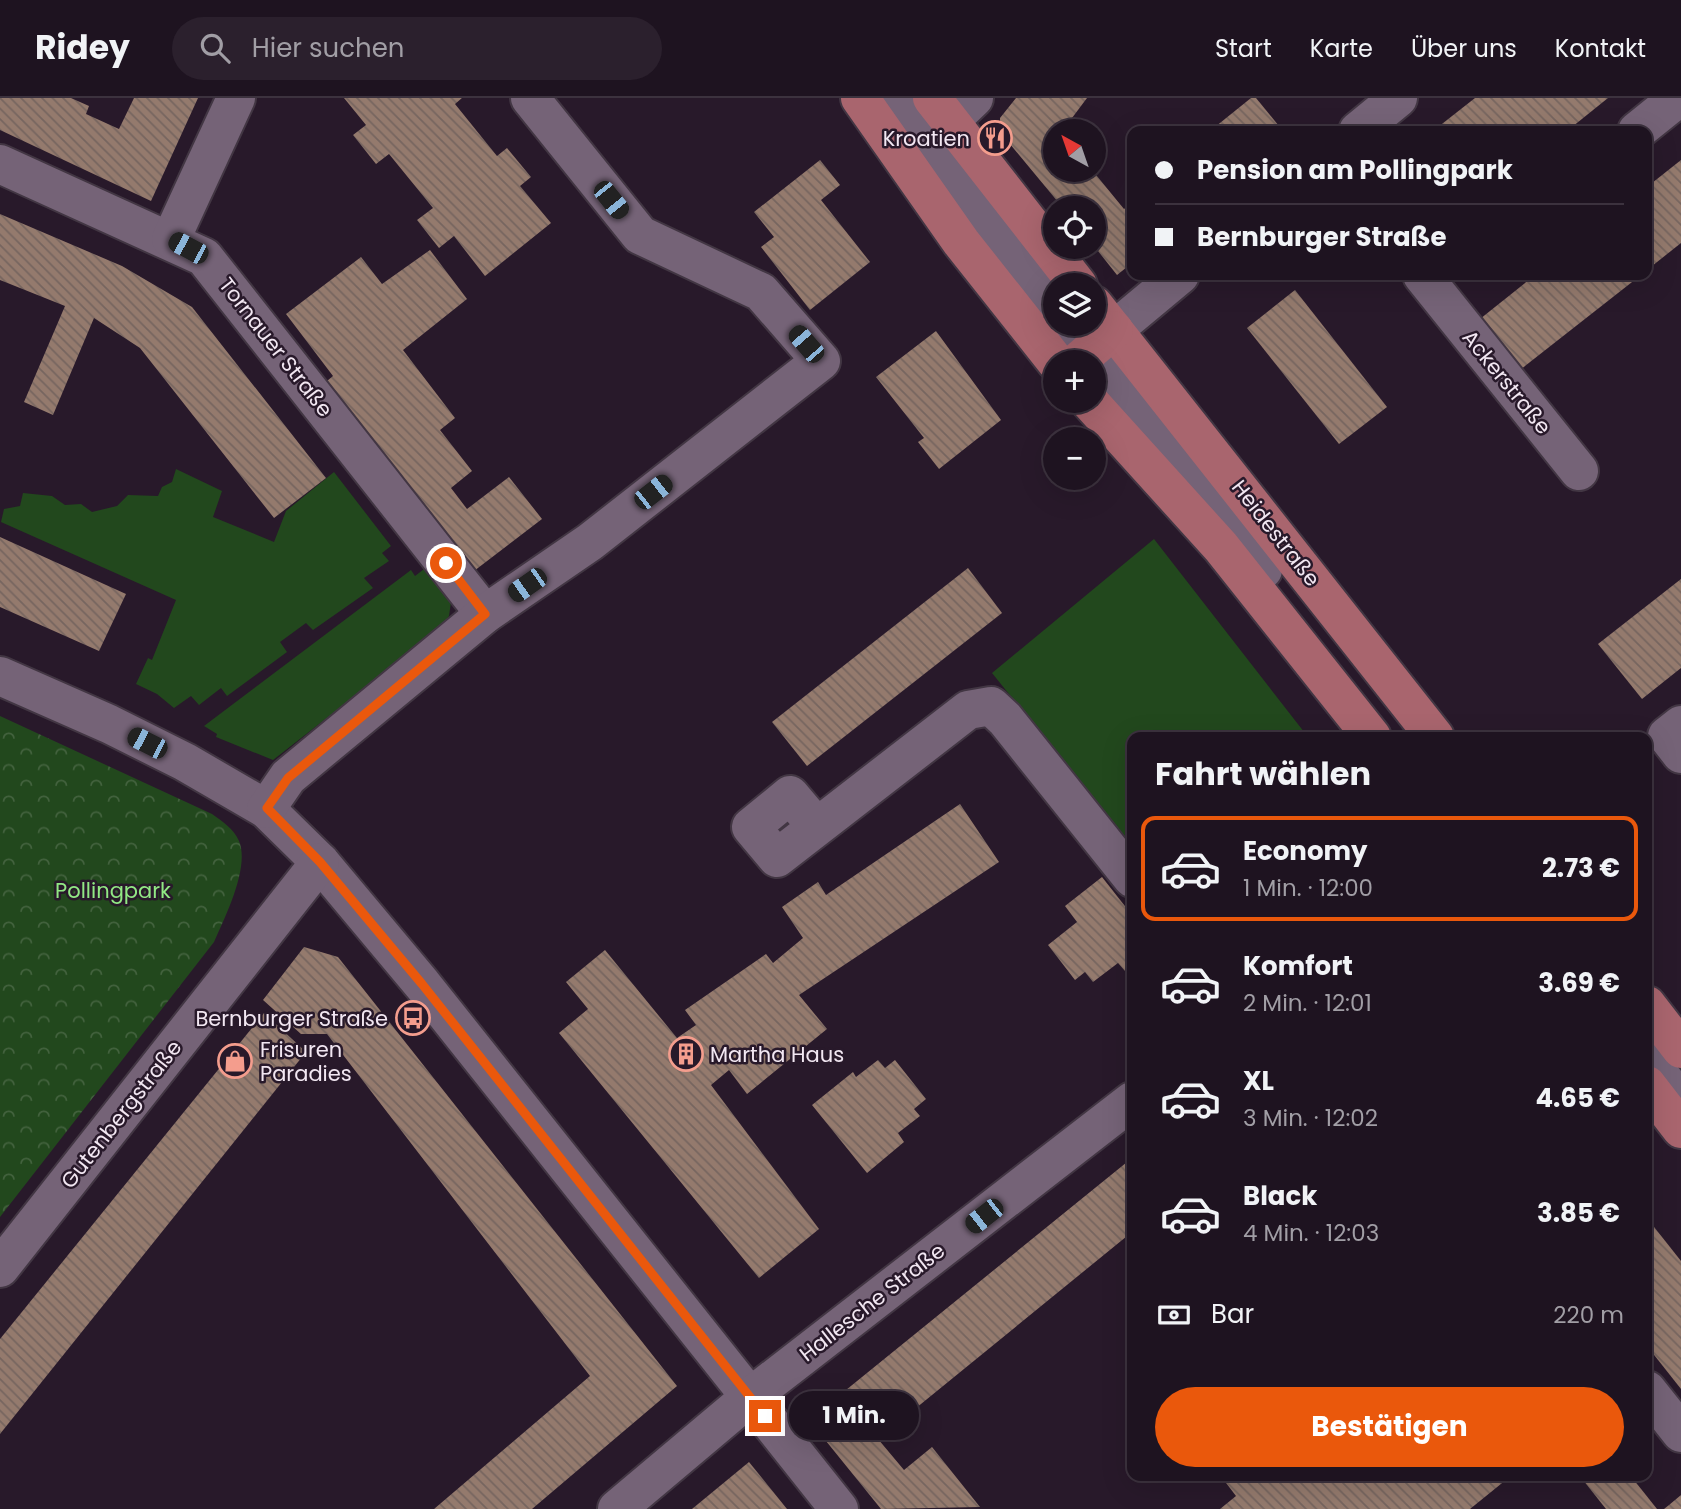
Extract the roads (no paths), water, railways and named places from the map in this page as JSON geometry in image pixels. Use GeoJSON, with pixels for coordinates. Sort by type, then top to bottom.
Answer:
{"type":"FeatureCollection","features":[{"type":"Feature","properties":{"kind":"main road","name":"Heidestraße"},"geometry":{"type":"LineString","coordinates":[[860,98],[961,243],[1086,337],[1432,732]]}},
{"type":"Feature","properties":{"kind":"main road"},"geometry":{"type":"LineString","coordinates":[[952,106],[1070,273]]}},
{"type":"Feature","properties":{"kind":"main road"},"geometry":{"type":"LineString","coordinates":[[1099,413],[1221,547],[1368,732]]}},
{"type":"Feature","properties":{"kind":"main road"},"geometry":{"type":"LineString","coordinates":[[1652,1011],[1681,1049]]}},
{"type":"Feature","properties":{"kind":"main road"},"geometry":{"type":"LineString","coordinates":[[1652,1092],[1681,1129]]}},
{"type":"Feature","properties":{"kind":"street"},"geometry":{"type":"LineString","coordinates":[[171,239],[236,98]]}},
{"type":"Feature","properties":{"kind":"street"},"geometry":{"type":"LineString","coordinates":[[267,808],[288,778],[485,614],[590,542],[821,360],[761,292],[640,235],[530,98]]}},
{"type":"Feature","properties":{"kind":"street"},"geometry":{"type":"LineString","coordinates":[[891,98],[1043,290]]}},
{"type":"Feature","properties":{"kind":"street"},"geometry":{"type":"LineString","coordinates":[[910,98],[1049,273]]}},
{"type":"Feature","properties":{"kind":"street"},"geometry":{"type":"LineString","coordinates":[[1364,126],[1398,98]]}},
{"type":"Feature","properties":{"kind":"street"},"geometry":{"type":"LineString","coordinates":[[1643,126],[1678,98]]}},
{"type":"Feature","properties":{"kind":"street","name":"Tornauer Straße"},"geometry":{"type":"LineString","coordinates":[[0,164],[171,239],[204,257],[485,614]]}},
{"type":"Feature","properties":{"kind":"street"},"geometry":{"type":"LineString","coordinates":[[1086,337],[1172,280]]}},
{"type":"Feature","properties":{"kind":"street","name":"Ackerstraße"},"geometry":{"type":"LineString","coordinates":[[1439,281],[1579,471]]}},
{"type":"Feature","properties":{"kind":"street"},"geometry":{"type":"LineString","coordinates":[[1086,337],[1389,732]]}},
{"type":"Feature","properties":{"kind":"street"},"geometry":{"type":"LineString","coordinates":[[1086,337],[1410,732]]}},
{"type":"Feature","properties":{"kind":"street"},"geometry":{"type":"LineString","coordinates":[[0,676],[109,724],[185,762],[267,808],[320,862],[447,1015],[839,1509]]}},
{"type":"Feature","properties":{"kind":"street"},"geometry":{"type":"LineString","coordinates":[[817,827],[968,710],[991,706],[1005,719],[1127,871]]}},
{"type":"Feature","properties":{"kind":"street"},"geometry":{"type":"LineString","coordinates":[[1681,724],[1667,736],[1681,754]]}},
{"type":"Feature","properties":{"kind":"street","name":"Gutenbergstraße"},"geometry":{"type":"LineString","coordinates":[[0,1268],[320,862]]}},
{"type":"Feature","properties":{"kind":"street"},"geometry":{"type":"LineString","coordinates":[[1652,1039],[1681,1076]]}},
{"type":"Feature","properties":{"kind":"street"},"geometry":{"type":"LineString","coordinates":[[1652,1064],[1681,1102]]}},
{"type":"Feature","properties":{"kind":"street","name":"Hallesche Straße"},"geometry":{"type":"LineString","coordinates":[[617,1509],[750,1397],[1127,1105]]}},
{"type":"Feature","properties":{"kind":"street"},"geometry":{"type":"LineString","coordinates":[[1652,1396],[1681,1433]]}},
{"type":"Feature","properties":{"kind":"place","name":"Kroatien"},"geometry":{"type":"Point","coordinates":[995,138]}},
{"type":"Feature","properties":{"kind":"place","name":"Bernburger Straße"},"geometry":{"type":"Point","coordinates":[413,1018]}},
{"type":"Feature","properties":{"kind":"place","name":"Martha Haus"},"geometry":{"type":"Point","coordinates":[686,1054]}},
{"type":"Feature","properties":{"kind":"place","name":"Frisuren Paradies"},"geometry":{"type":"Point","coordinates":[235,1061]}},
{"type":"Feature","properties":{"kind":"park label","name":"Pollingpark"},"geometry":{"type":"Point","coordinates":[113,890]}}]}
